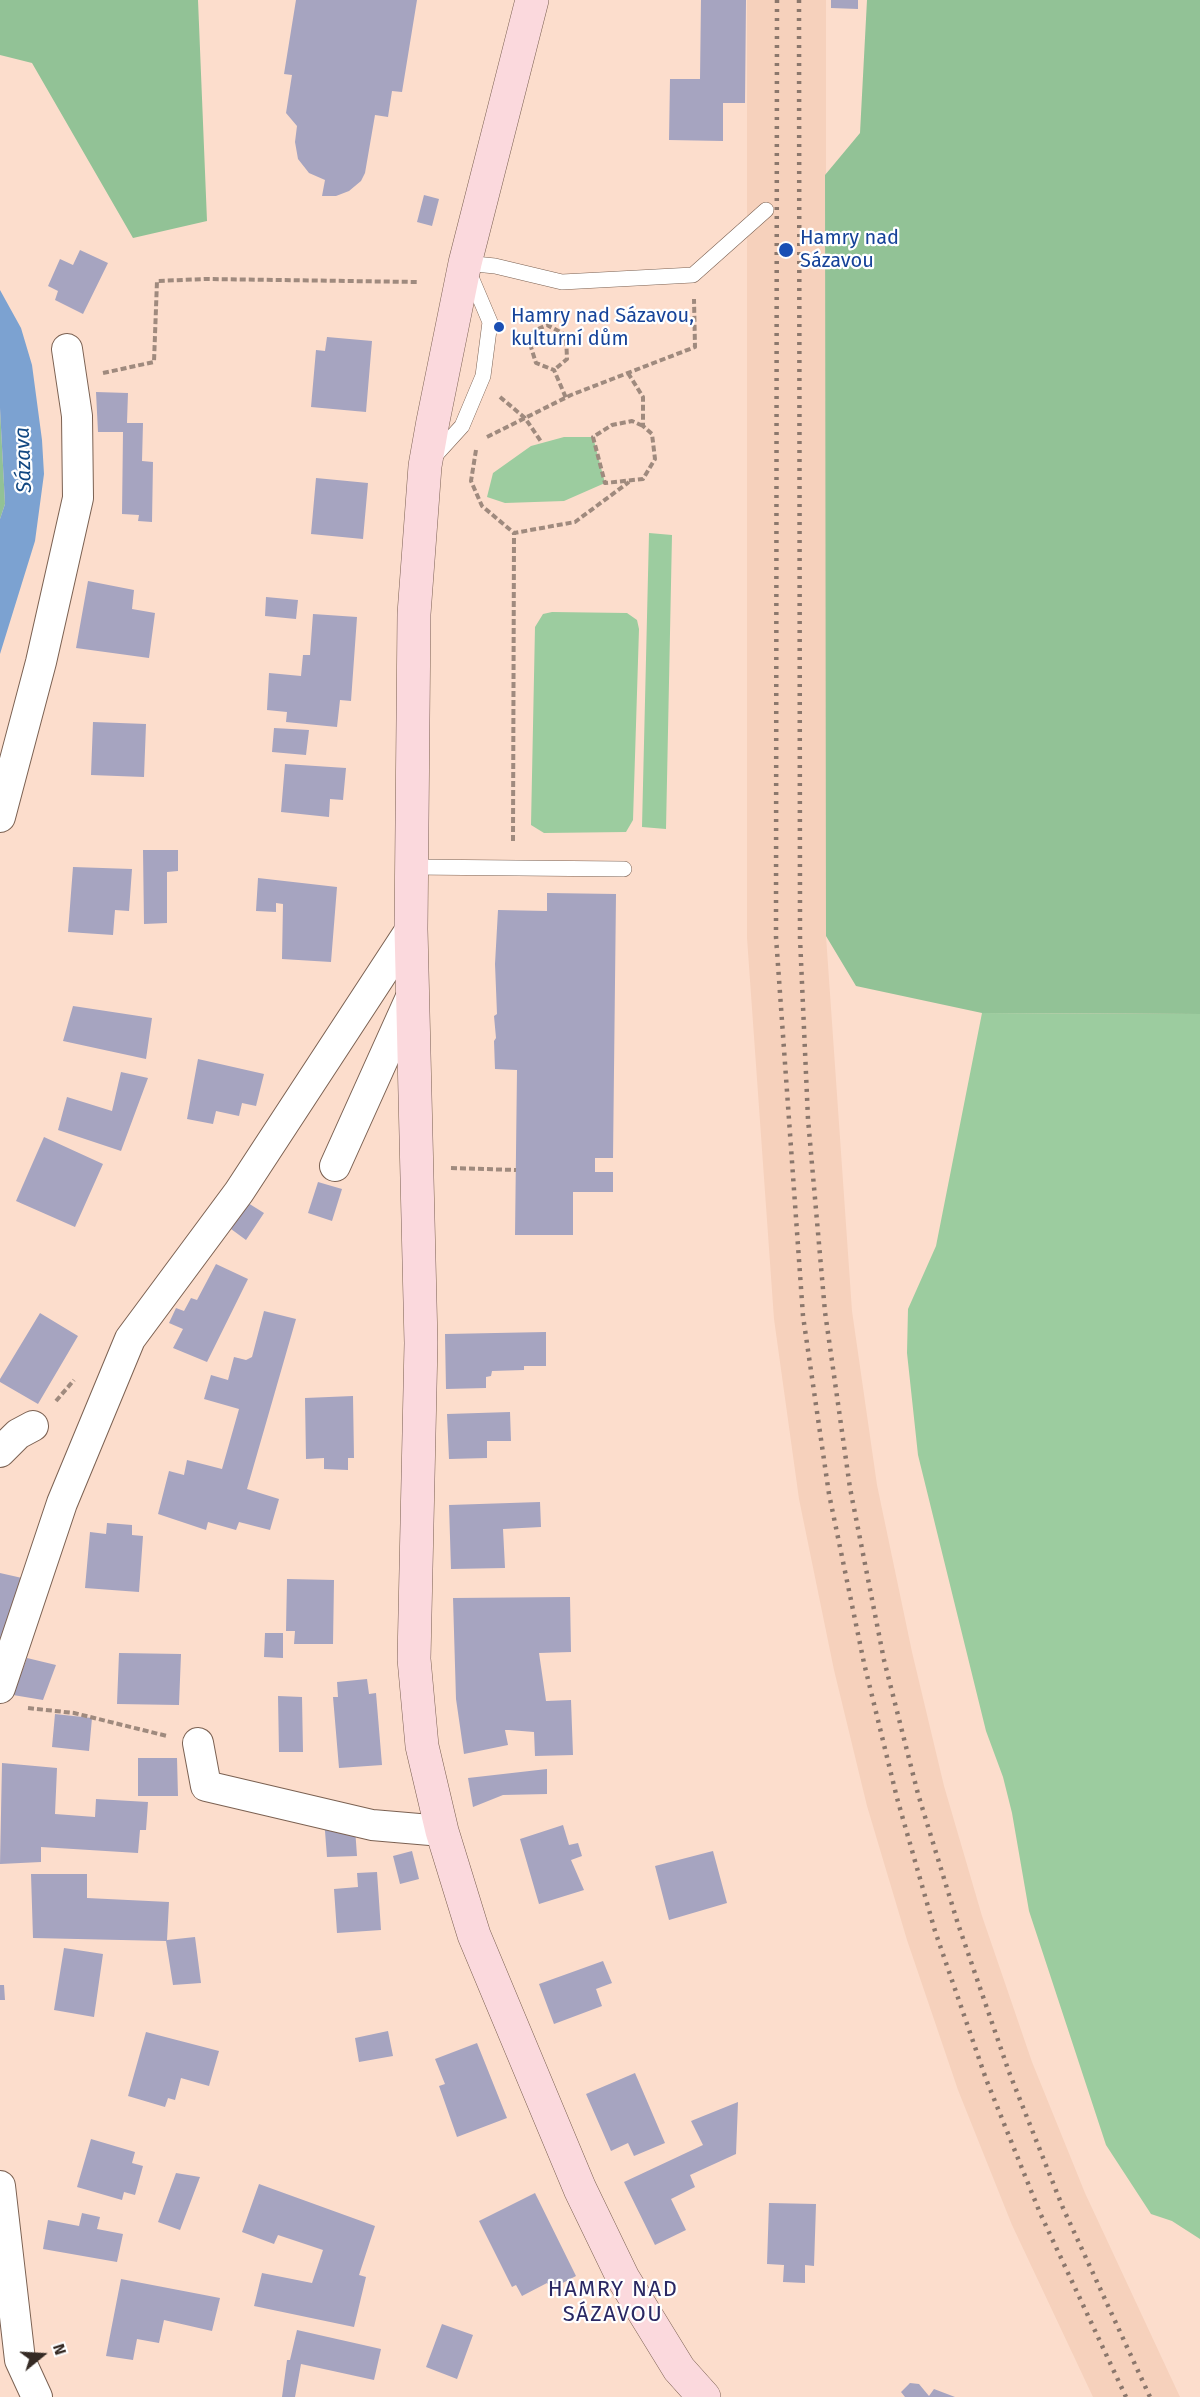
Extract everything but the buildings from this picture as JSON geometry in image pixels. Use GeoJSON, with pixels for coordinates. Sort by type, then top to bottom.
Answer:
{"type":"FeatureCollection","features":[{"type":"Feature","properties":{"kind":"street"},"geometry":{"type":"LineString","coordinates":[[532,0],[465,263],[425,466],[414,614],[411,929],[421,1343],[414,1659],[422,1746],[442,1831],[474,1935],[580,2189],[623,2278],[679,2369],[704,2397]]}},
{"type":"Feature","properties":{"kind":"street"},"geometry":{"type":"LineString","coordinates":[[0,817],[41,662],[78,498],[77,416],[68,349]]}},
{"type":"Feature","properties":{"kind":"street"},"geometry":{"type":"LineString","coordinates":[[11,1698],[62,1503],[130,1339],[239,1192],[411,929]]}},
{"type":"Feature","properties":{"kind":"street"},"geometry":{"type":"LineString","coordinates":[[335,1166],[412,995]]}},
{"type":"Feature","properties":{"kind":"street"},"geometry":{"type":"LineString","coordinates":[[0,1452],[18,1434],[33,1426]]}},
{"type":"Feature","properties":{"kind":"street"},"geometry":{"type":"LineString","coordinates":[[198,1743],[206,1786],[372,1825],[442,1831]]}},
{"type":"Feature","properties":{"kind":"street"},"geometry":{"type":"LineString","coordinates":[[0,2186],[20,2360],[37,2397]]}},
{"type":"Feature","properties":{"kind":"lane"},"geometry":{"type":"LineString","coordinates":[[465,263],[495,266],[562,282],[693,274],[766,210]]}},
{"type":"Feature","properties":{"kind":"lane"},"geometry":{"type":"LineString","coordinates":[[411,867],[624,869]]}},
{"type":"Feature","properties":{"kind":"path"},"geometry":{"type":"LineString","coordinates":[[514,533],[482,506],[471,482],[477,442],[566,398],[695,347],[693,274]]}},
{"type":"Feature","properties":{"kind":"path"},"geometry":{"type":"LineString","coordinates":[[98,374],[154,362],[157,281],[205,279],[419,282]]}},
{"type":"Feature","properties":{"kind":"path"},"geometry":{"type":"LineString","coordinates":[[554,370],[567,359],[566,335],[547,325],[534,331],[530,344],[536,363],[554,370],[566,398]]}},
{"type":"Feature","properties":{"kind":"path"},"geometry":{"type":"LineString","coordinates":[[505,344],[530,344]]}},
{"type":"Feature","properties":{"kind":"path"},"geometry":{"type":"LineString","coordinates":[[628,373],[644,397],[643,426]]}},
{"type":"Feature","properties":{"kind":"path"},"geometry":{"type":"LineString","coordinates":[[498,395],[525,418],[542,443]]}},
{"type":"Feature","properties":{"kind":"path"},"geometry":{"type":"LineString","coordinates":[[632,422],[643,426],[652,434],[655,459],[643,479],[605,483],[593,437],[612,425],[632,422]]}},
{"type":"Feature","properties":{"kind":"path"},"geometry":{"type":"LineString","coordinates":[[514,533],[575,522],[630,482]]}},
{"type":"Feature","properties":{"kind":"path"},"geometry":{"type":"LineString","coordinates":[[513,868],[514,533]]}},
{"type":"Feature","properties":{"kind":"path"},"geometry":{"type":"LineString","coordinates":[[449,1168],[516,1170]]}},
{"type":"Feature","properties":{"kind":"path"},"geometry":{"type":"LineString","coordinates":[[11,1698],[198,1743]]}},
{"type":"Feature","properties":{"kind":"shaded area"},"geometry":{"type":"Polygon","coordinates":[[[747,0],[826,0],[826,936],[852,1311],[877,1485],[912,1652],[944,1786],[982,1916],[1032,2062],[1085,2193],[1180,2397],[1093,2397],[1012,2225],[958,2090],[907,1940],[867,1806],[834,1670],[799,1499],[774,1319],[747,938],[747,0]]]}},
{"type":"Feature","properties":{"kind":"green space"},"geometry":{"type":"Polygon","coordinates":[[[0,0],[198,0],[207,221],[133,238],[32,63],[0,55],[0,0]]]}},
{"type":"Feature","properties":{"kind":"green space"},"geometry":{"type":"Polygon","coordinates":[[[867,0],[1200,0],[1200,1014],[982,1013],[856,986],[826,936],[825,175],[860,133],[867,0]]]}},
{"type":"Feature","properties":{"kind":"green space"},"geometry":{"type":"Polygon","coordinates":[[[0,408],[5,504],[0,519],[0,408]]]}},
{"type":"Feature","properties":{"kind":"green space"},"geometry":{"type":"Polygon","coordinates":[[[564,437],[593,437],[605,483],[564,501],[505,503],[487,497],[493,473],[531,446],[564,437]]]}},
{"type":"Feature","properties":{"kind":"green space"},"geometry":{"type":"Polygon","coordinates":[[[649,533],[672,535],[666,829],[642,827],[649,533]]]}},
{"type":"Feature","properties":{"kind":"green space"},"geometry":{"type":"Polygon","coordinates":[[[552,612],[627,613],[637,620],[639,629],[633,820],[626,832],[544,833],[531,825],[535,627],[543,614],[552,612]]]}},
{"type":"Feature","properties":{"kind":"green space"},"geometry":{"type":"Polygon","coordinates":[[[982,1013],[1200,1014],[1200,2239],[1172,2221],[1151,2214],[1106,2145],[1029,1911],[1012,1813],[1003,1777],[986,1731],[918,1455],[907,1353],[908,1309],[936,1246],[982,1013]]]}},
{"type":"Feature","properties":{"kind":"water","name":"Sázava"},"geometry":{"type":"Polygon","coordinates":[[[0,290],[21,328],[32,365],[44,474],[35,541],[0,654],[0,519],[5,504],[0,408],[0,290]]]}},
{"type":"Feature","properties":{"kind":"railway"},"geometry":{"type":"LineString","coordinates":[[777,0],[776,937],[803,1316],[829,1494],[864,1663],[897,1798],[935,1931],[986,2079],[1040,2213],[1126,2397]]}},
{"type":"Feature","properties":{"kind":"railway"},"geometry":{"type":"LineString","coordinates":[[799,0],[800,938],[808,1119],[825,1312],[850,1488],[884,1660],[918,1794],[958,1924],[1009,2072],[1063,2208],[1150,2397]]}},
{"type":"Feature","properties":{"kind":"place","name":"Hamry nad Sázavou"},"geometry":{"type":"Point","coordinates":[786,250]}},
{"type":"Feature","properties":{"kind":"place","name":"Hamry nad Sázavou, kulturní dům"},"geometry":{"type":"Point","coordinates":[499,327]}},
{"type":"Feature","properties":{"kind":"district","name":"HAMRY NAD SÁZAVOU"},"geometry":{"type":"Point","coordinates":[613,2302]}}]}
